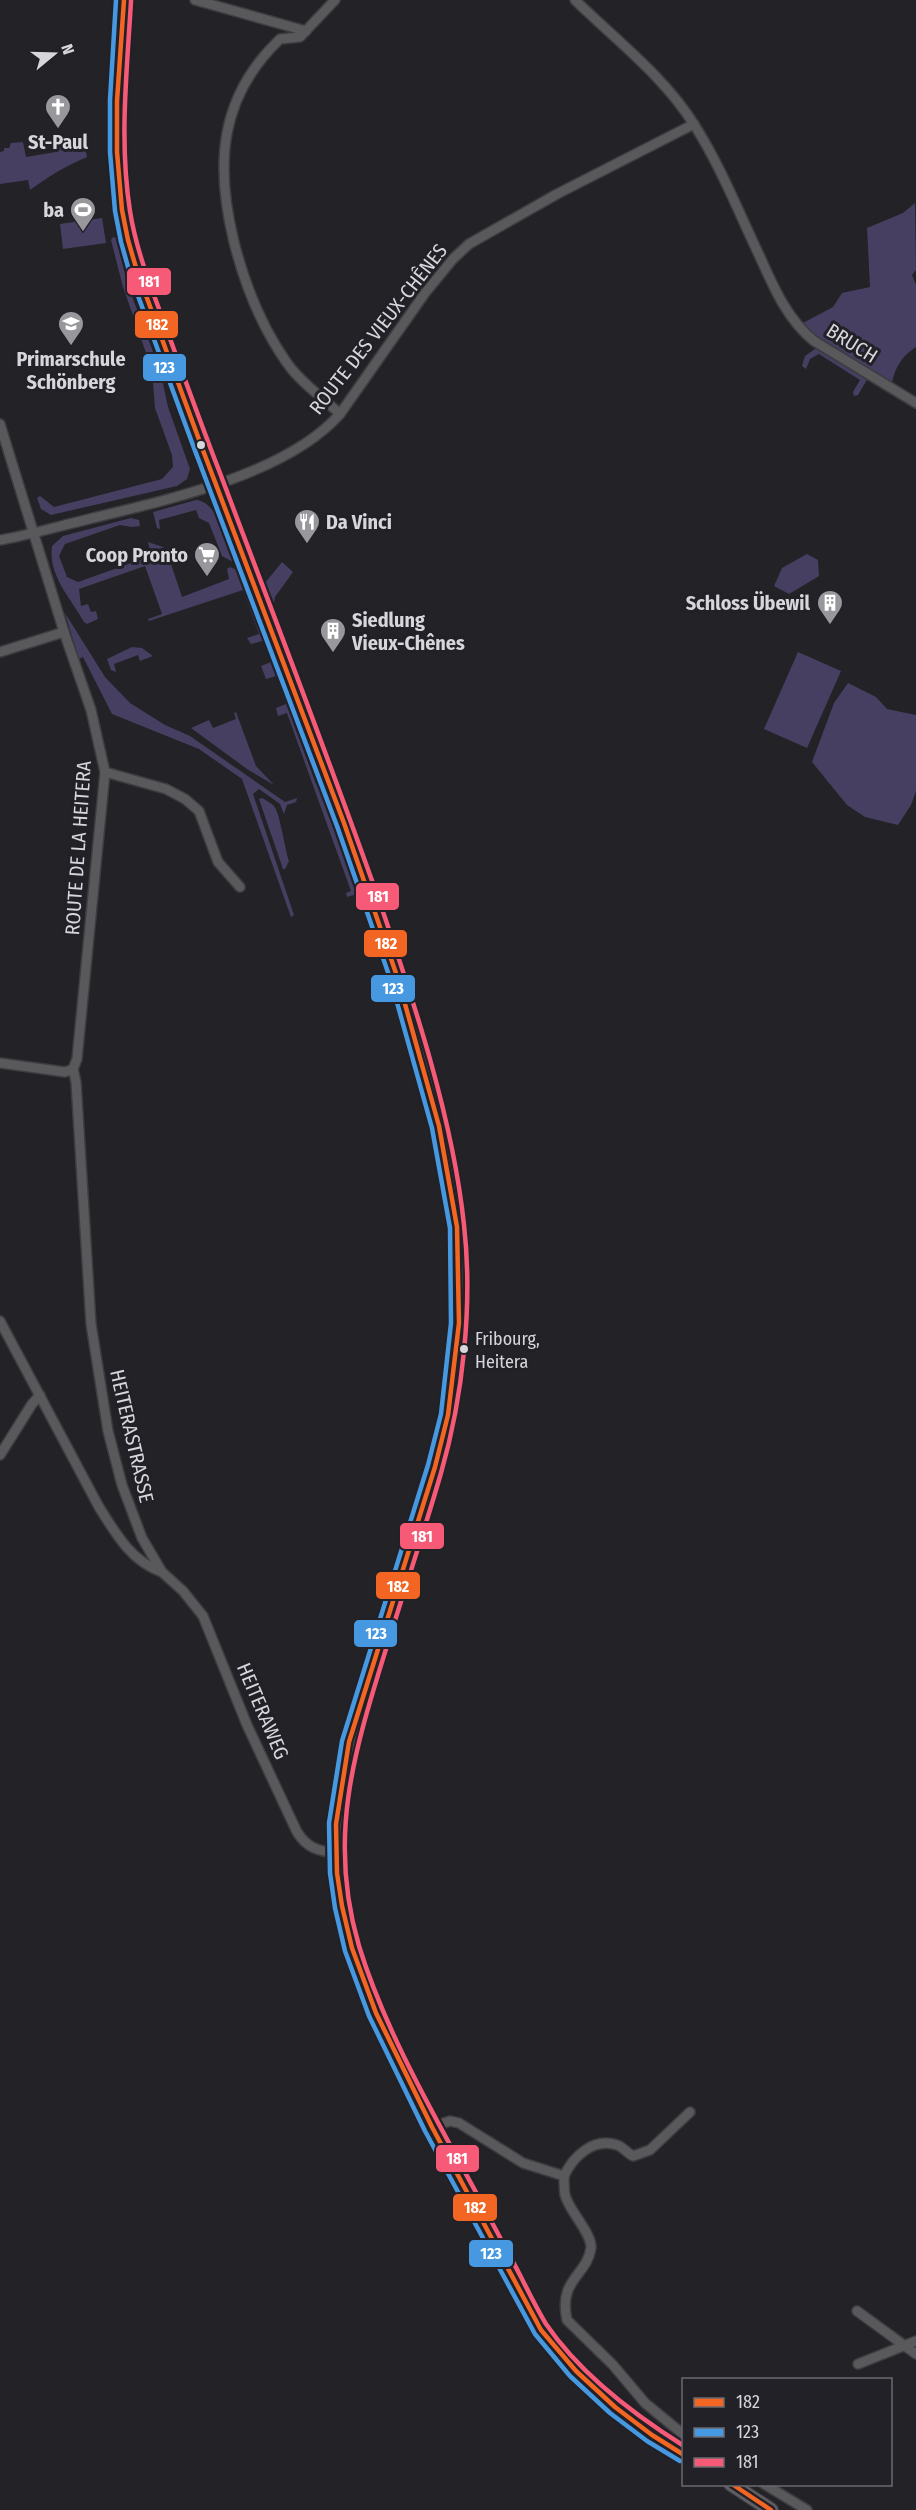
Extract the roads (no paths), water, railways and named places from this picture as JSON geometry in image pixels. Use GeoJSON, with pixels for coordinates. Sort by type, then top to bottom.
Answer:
{"type":"FeatureCollection","features":[{"type":"Feature","properties":{"kind":"main road"},"geometry":{"type":"LineString","coordinates":[[124,0],[117,104],[117,152],[122,210],[137,271],[344,823],[398,979],[439,1126],[457,1227],[459,1323],[448,1415],[435,1467],[349,1742],[339,1798],[336,1852],[342,1906],[363,1982],[432,2127],[542,2330],[576,2371],[615,2407],[682,2454]]}},
{"type":"Feature","properties":{"kind":"main road"},"geometry":{"type":"LineString","coordinates":[[734,2486],[771,2510]]}},
{"type":"Feature","properties":{"kind":"street"},"geometry":{"type":"LineString","coordinates":[[195,0],[306,31]]}},
{"type":"Feature","properties":{"kind":"street"},"geometry":{"type":"LineString","coordinates":[[335,0],[300,37],[280,39],[250,76],[236,105],[227,132],[223,176],[229,221],[237,253],[258,314],[289,366],[340,414]]}},
{"type":"Feature","properties":{"kind":"street","name":"BRUCH"},"geometry":{"type":"LineString","coordinates":[[575,0],[675,98],[694,124],[714,159],[779,300],[800,329],[916,403]]}},
{"type":"Feature","properties":{"kind":"street","name":"ROUTE DES VIEUX-CHÊNES"},"geometry":{"type":"LineString","coordinates":[[0,540],[143,506],[216,484],[285,456],[333,422],[340,414],[425,293],[453,259],[470,244],[557,194],[694,124]]}},
{"type":"Feature","properties":{"kind":"street","name":"ROUTE DE LA HEITERA"},"geometry":{"type":"LineString","coordinates":[[0,424],[64,632],[91,710],[105,772],[86,981],[77,1059],[73,1069]]}},
{"type":"Feature","properties":{"kind":"street"},"geometry":{"type":"LineString","coordinates":[[0,652],[64,632]]}},
{"type":"Feature","properties":{"kind":"street"},"geometry":{"type":"LineString","coordinates":[[105,772],[166,789],[185,799],[199,811],[218,861],[240,887]]}},
{"type":"Feature","properties":{"kind":"street"},"geometry":{"type":"LineString","coordinates":[[0,1063],[53,1072],[73,1069]]}},
{"type":"Feature","properties":{"kind":"street","name":"HEITERASTRASSE"},"geometry":{"type":"LineString","coordinates":[[73,1069],[76,1082],[91,1324],[108,1431],[131,1513],[142,1538],[162,1572]]}},
{"type":"Feature","properties":{"kind":"street"},"geometry":{"type":"LineString","coordinates":[[0,1321],[115,1533],[141,1563],[162,1572]]}},
{"type":"Feature","properties":{"kind":"street"},"geometry":{"type":"LineString","coordinates":[[0,1455],[40,1395]]}},
{"type":"Feature","properties":{"kind":"street","name":"HEITERAWEG"},"geometry":{"type":"LineString","coordinates":[[162,1572],[183,1591],[203,1616],[247,1725],[297,1832],[307,1846],[336,1852]]}},
{"type":"Feature","properties":{"kind":"street"},"geometry":{"type":"LineString","coordinates":[[682,2433],[639,2397],[613,2365],[567,2320],[565,2298],[572,2280],[588,2257],[591,2247],[589,2237],[578,2222],[566,2196],[564,2176],[570,2164],[582,2150],[601,2144],[617,2145],[633,2156],[650,2150],[690,2112]]}},
{"type":"Feature","properties":{"kind":"street"},"geometry":{"type":"LineString","coordinates":[[432,2127],[450,2121],[459,2123],[523,2163],[564,2176]]}},
{"type":"Feature","properties":{"kind":"street"},"geometry":{"type":"LineString","coordinates":[[857,2311],[916,2354]]}},
{"type":"Feature","properties":{"kind":"street"},"geometry":{"type":"LineString","coordinates":[[858,2364],[916,2341]]}},
{"type":"Feature","properties":{"kind":"street"},"geometry":{"type":"LineString","coordinates":[[767,2486],[807,2510]]}},
{"type":"Feature","properties":{"kind":"place","name":"St-Paul"},"geometry":{"type":"Point","coordinates":[58,130]}},
{"type":"Feature","properties":{"kind":"place","name":"ba"},"geometry":{"type":"Point","coordinates":[83,233]}},
{"type":"Feature","properties":{"kind":"place","name":"Primarschule Schönberg"},"geometry":{"type":"Point","coordinates":[71,347]}},
{"type":"Feature","properties":{"kind":"place","name":"Da Vinci"},"geometry":{"type":"Point","coordinates":[307,545]}},
{"type":"Feature","properties":{"kind":"place","name":"Coop Pronto"},"geometry":{"type":"Point","coordinates":[207,578]}},
{"type":"Feature","properties":{"kind":"place","name":"Schloss Übewil"},"geometry":{"type":"Point","coordinates":[830,626]}},
{"type":"Feature","properties":{"kind":"place","name":"Siedlung Vieux-Chênes"},"geometry":{"type":"Point","coordinates":[333,654]}},
{"type":"Feature","properties":{"kind":"place","name":"Fribourg, Heitera"},"geometry":{"type":"Point","coordinates":[464,1349]}}]}
